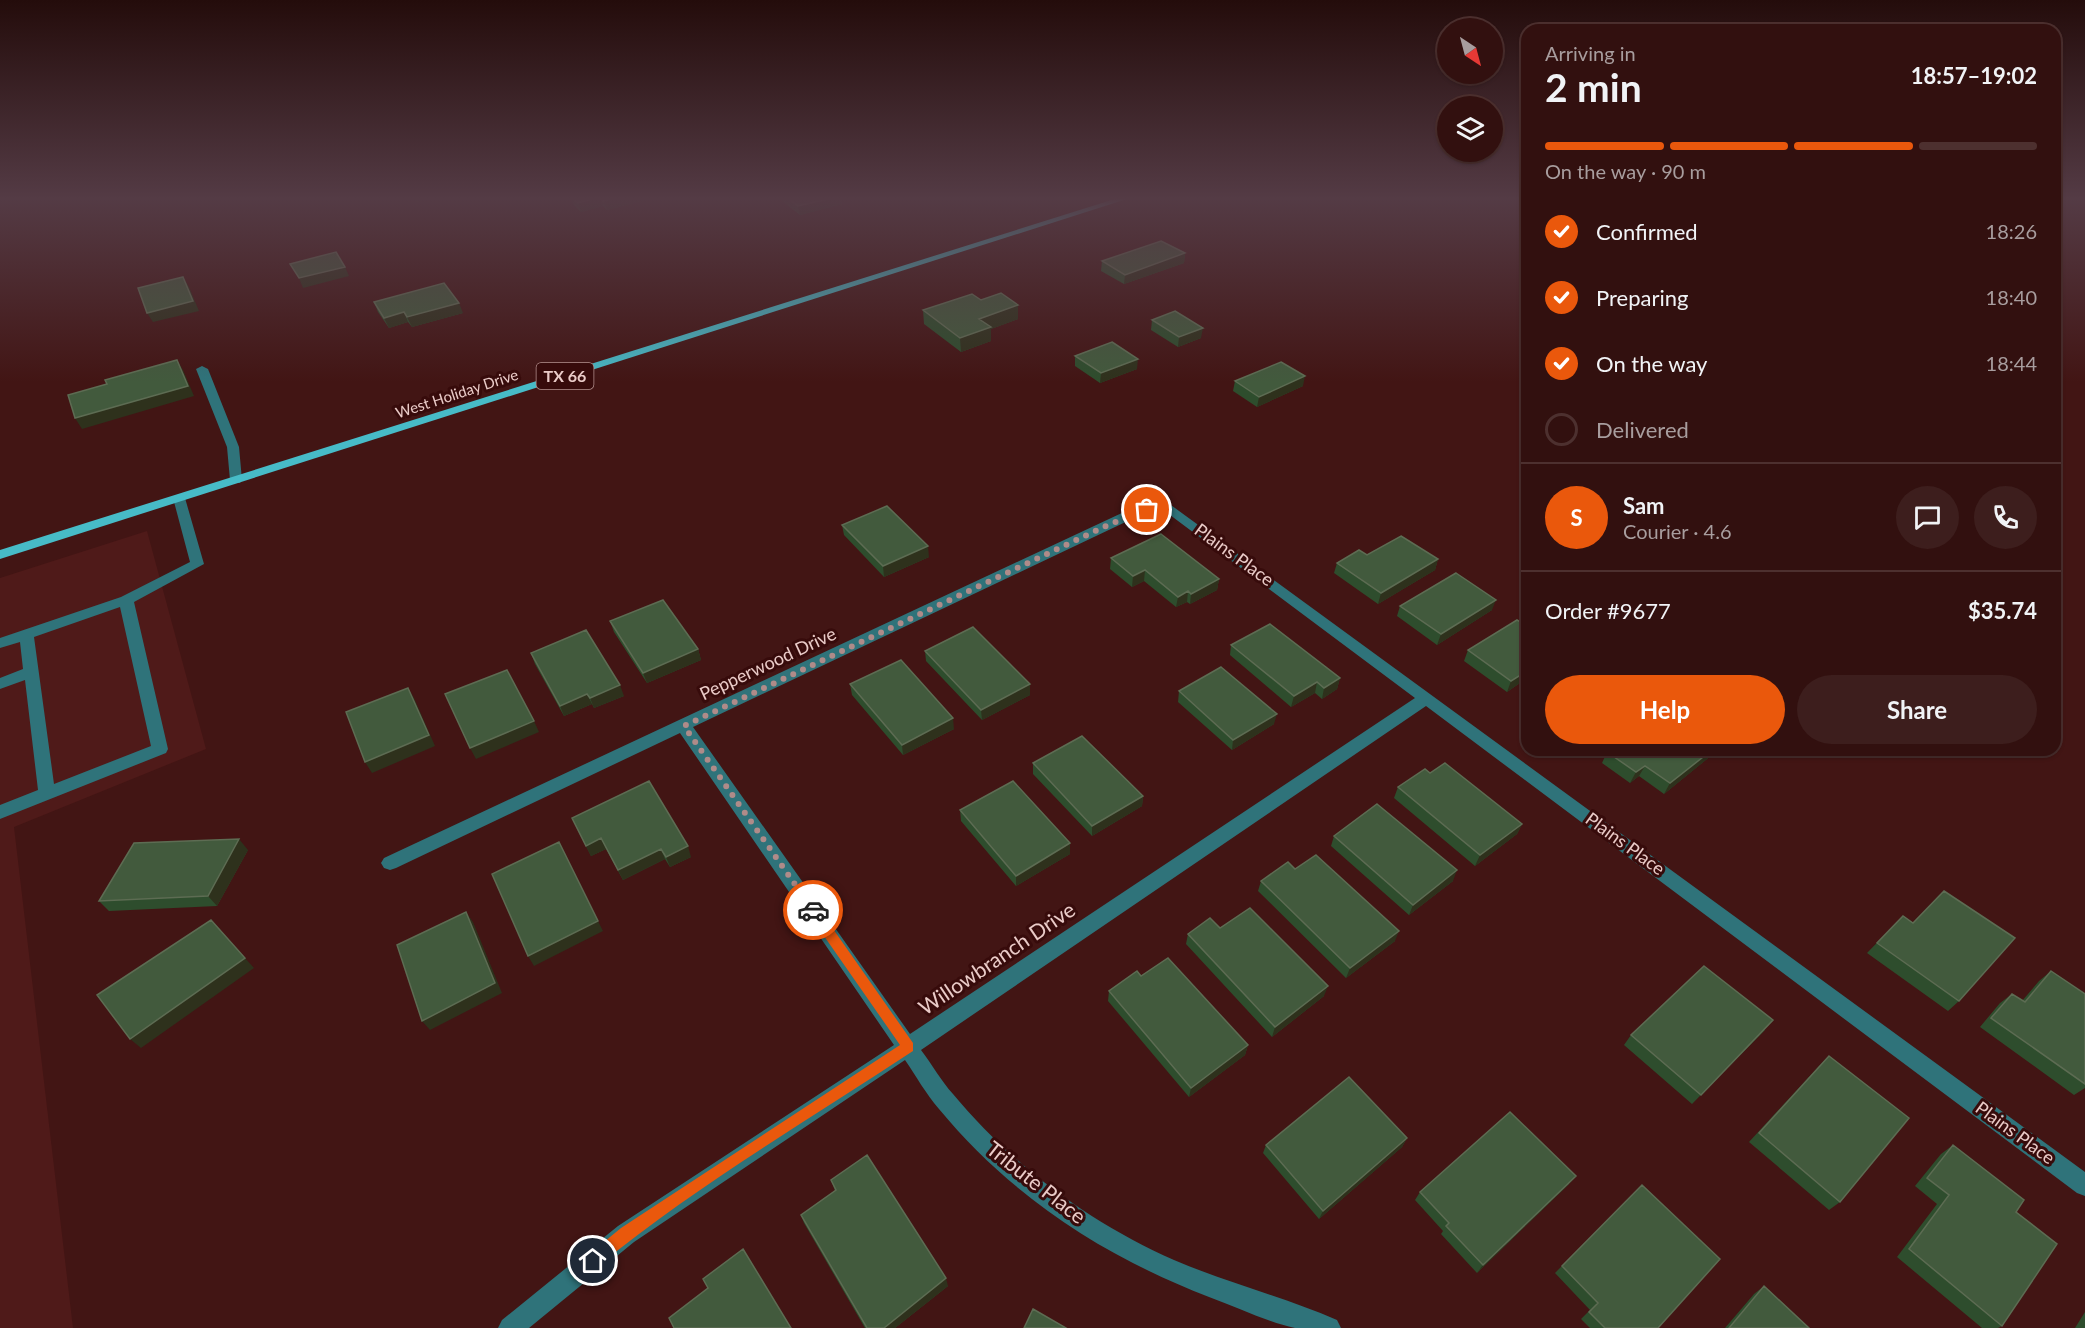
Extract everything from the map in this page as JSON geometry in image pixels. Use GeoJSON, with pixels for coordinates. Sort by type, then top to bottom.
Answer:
{"type":"FeatureCollection","features":[{"type":"Feature","properties":{"kind":"main road","name":"West Holiday Drive"},"geometry":{"type":"LineString","coordinates":[[0,555],[931,259]]}},
{"type":"Feature","properties":{"kind":"street"},"geometry":{"type":"LineString","coordinates":[[202,369],[233,447],[236,480]]}},
{"type":"Feature","properties":{"kind":"street"},"geometry":{"type":"LineString","coordinates":[[0,643],[126,600],[197,564],[179,498]]}},
{"type":"Feature","properties":{"kind":"street","name":"Plains Place"},"geometry":{"type":"LineString","coordinates":[[1164,504],[2085,1185]]}},
{"type":"Feature","properties":{"kind":"street","name":"Pepperwood Drive"},"geometry":{"type":"LineString","coordinates":[[390,863],[1129,515],[1164,504]]}},
{"type":"Feature","properties":{"kind":"street"},"geometry":{"type":"LineString","coordinates":[[0,812],[160,749],[126,600]]}},
{"type":"Feature","properties":{"kind":"street"},"geometry":{"type":"LineString","coordinates":[[26,634],[47,794]]}},
{"type":"Feature","properties":{"kind":"street"},"geometry":{"type":"LineString","coordinates":[[0,684],[31,672]]}},
{"type":"Feature","properties":{"kind":"street","name":"Willowbranch Drive"},"geometry":{"type":"LineString","coordinates":[[510,1328],[626,1234],[909,1047],[1427,698]]}},
{"type":"Feature","properties":{"kind":"street","name":"Tribute Place"},"geometry":{"type":"LineString","coordinates":[[684,726],[945,1101],[996,1155],[1060,1205],[1115,1243],[1182,1274],[1329,1328]]}},
{"type":"Feature","properties":{"kind":"shaded area"},"geometry":{"type":"Polygon","coordinates":[[[147,531],[206,749],[14,827],[73,1328],[0,1328],[0,578],[147,531]]]}},
{"type":"Feature","properties":{"kind":"building"},"geometry":{"type":"Polygon","coordinates":[[[309,259],[340,259],[345,267],[299,278],[290,264],[309,259]]]}},
{"type":"Feature","properties":{"kind":"building"},"geometry":{"type":"Polygon","coordinates":[[[1108,259],[1169,259],[1125,275],[1102,261],[1108,259]]]}},
{"type":"Feature","properties":{"kind":"building"},"geometry":{"type":"Polygon","coordinates":[[[183,277],[193,301],[147,313],[138,288],[183,277]]]}},
{"type":"Feature","properties":{"kind":"building"},"geometry":{"type":"Polygon","coordinates":[[[444,283],[459,303],[407,317],[404,312],[384,318],[374,302],[444,283]]]}},
{"type":"Feature","properties":{"kind":"building"},"geometry":{"type":"Polygon","coordinates":[[[1001,293],[1018,305],[979,319],[991,327],[960,338],[923,310],[972,294],[981,300],[1001,293]]]}},
{"type":"Feature","properties":{"kind":"building"},"geometry":{"type":"Polygon","coordinates":[[[1175,311],[1203,328],[1179,337],[1152,320],[1175,311]]]}},
{"type":"Feature","properties":{"kind":"building"},"geometry":{"type":"Polygon","coordinates":[[[1112,342],[1138,359],[1101,373],[1075,356],[1112,342]]]}},
{"type":"Feature","properties":{"kind":"building"},"geometry":{"type":"Polygon","coordinates":[[[177,360],[188,386],[75,418],[68,395],[107,384],[105,380],[177,360]]]}},
{"type":"Feature","properties":{"kind":"building"},"geometry":{"type":"Polygon","coordinates":[[[1281,362],[1305,376],[1259,397],[1235,381],[1281,362]]]}},
{"type":"Feature","properties":{"kind":"building"},"geometry":{"type":"Polygon","coordinates":[[[887,506],[928,546],[883,566],[842,525],[887,506]]]}},
{"type":"Feature","properties":{"kind":"building"},"geometry":{"type":"Polygon","coordinates":[[[1161,534],[1219,579],[1191,594],[1188,591],[1178,597],[1145,570],[1133,576],[1111,558],[1161,534]]]}},
{"type":"Feature","properties":{"kind":"building"},"geometry":{"type":"Polygon","coordinates":[[[1401,536],[1438,559],[1381,593],[1337,563],[1359,550],[1367,555],[1401,536]]]}},
{"type":"Feature","properties":{"kind":"building"},"geometry":{"type":"Polygon","coordinates":[[[1456,573],[1496,600],[1441,634],[1400,606],[1456,573]]]}},
{"type":"Feature","properties":{"kind":"building"},"geometry":{"type":"Polygon","coordinates":[[[663,600],[698,649],[643,673],[610,621],[663,600]]]}},
{"type":"Feature","properties":{"kind":"building"},"geometry":{"type":"Polygon","coordinates":[[[1517,620],[1521,622],[1521,675],[1511,681],[1468,650],[1517,620]]]}},
{"type":"Feature","properties":{"kind":"building"},"geometry":{"type":"Polygon","coordinates":[[[1270,624],[1340,678],[1324,688],[1317,682],[1294,696],[1231,645],[1270,624]]]}},
{"type":"Feature","properties":{"kind":"building"},"geometry":{"type":"Polygon","coordinates":[[[973,627],[1030,684],[981,710],[925,651],[973,627]]]}},
{"type":"Feature","properties":{"kind":"building"},"geometry":{"type":"Polygon","coordinates":[[[586,630],[620,685],[590,698],[587,694],[560,706],[531,653],[586,630]]]}},
{"type":"Feature","properties":{"kind":"building"},"geometry":{"type":"Polygon","coordinates":[[[901,660],[953,718],[902,745],[850,684],[901,660]]]}},
{"type":"Feature","properties":{"kind":"building"},"geometry":{"type":"Polygon","coordinates":[[[1221,667],[1277,714],[1233,740],[1179,691],[1221,667]]]}},
{"type":"Feature","properties":{"kind":"building"},"geometry":{"type":"Polygon","coordinates":[[[507,670],[534,721],[470,748],[445,694],[507,670]]]}},
{"type":"Feature","properties":{"kind":"building"},"geometry":{"type":"Polygon","coordinates":[[[408,688],[429,735],[365,762],[346,712],[408,688]]]}},
{"type":"Feature","properties":{"kind":"building"},"geometry":{"type":"Polygon","coordinates":[[[1082,736],[1143,796],[1092,826],[1033,763],[1082,736]]]}},
{"type":"Feature","properties":{"kind":"building"},"geometry":{"type":"Polygon","coordinates":[[[1613,756],[1704,756],[1670,783],[1645,766],[1636,772],[1613,756]]]}},
{"type":"Feature","properties":{"kind":"building"},"geometry":{"type":"Polygon","coordinates":[[[1445,763],[1522,824],[1480,855],[1398,787],[1425,769],[1430,773],[1445,763]]]}},
{"type":"Feature","properties":{"kind":"building"},"geometry":{"type":"Polygon","coordinates":[[[649,781],[688,846],[666,857],[661,849],[618,870],[601,838],[586,846],[572,818],[649,781]]]}},
{"type":"Feature","properties":{"kind":"building"},"geometry":{"type":"Polygon","coordinates":[[[1013,781],[1070,843],[1016,876],[960,810],[1013,781]]]}},
{"type":"Feature","properties":{"kind":"building"},"geometry":{"type":"Polygon","coordinates":[[[1377,804],[1457,870],[1413,905],[1334,836],[1377,804]]]}},
{"type":"Feature","properties":{"kind":"building"},"geometry":{"type":"Polygon","coordinates":[[[239,839],[208,896],[99,901],[134,843],[239,839]]]}},
{"type":"Feature","properties":{"kind":"building"},"geometry":{"type":"Polygon","coordinates":[[[559,842],[598,921],[528,956],[492,874],[559,842]]]}},
{"type":"Feature","properties":{"kind":"building"},"geometry":{"type":"Polygon","coordinates":[[[1316,855],[1399,931],[1350,968],[1261,881],[1288,862],[1295,869],[1316,855]]]}},
{"type":"Feature","properties":{"kind":"building"},"geometry":{"type":"Polygon","coordinates":[[[1944,891],[2015,938],[1959,1001],[1877,943],[1903,916],[1913,923],[1944,891]]]}},
{"type":"Feature","properties":{"kind":"building"},"geometry":{"type":"Polygon","coordinates":[[[1250,908],[1328,986],[1275,1027],[1188,934],[1210,918],[1220,928],[1250,908]]]}},
{"type":"Feature","properties":{"kind":"building"},"geometry":{"type":"Polygon","coordinates":[[[466,912],[495,983],[422,1021],[397,945],[466,912]]]}},
{"type":"Feature","properties":{"kind":"building"},"geometry":{"type":"Polygon","coordinates":[[[211,920],[245,958],[130,1039],[97,995],[211,920]]]}},
{"type":"Feature","properties":{"kind":"building"},"geometry":{"type":"Polygon","coordinates":[[[1168,958],[1248,1045],[1191,1088],[1109,991],[1137,971],[1141,976],[1168,958]]]}},
{"type":"Feature","properties":{"kind":"building"},"geometry":{"type":"Polygon","coordinates":[[[1704,966],[1773,1020],[1701,1095],[1631,1035],[1704,966]]]}},
{"type":"Feature","properties":{"kind":"building"},"geometry":{"type":"Polygon","coordinates":[[[2051,971],[2085,994],[2085,1084],[1991,1018],[2012,994],[2025,1002],[2051,971]]]}},
{"type":"Feature","properties":{"kind":"building"},"geometry":{"type":"Polygon","coordinates":[[[1829,1056],[1909,1118],[1840,1202],[1759,1133],[1829,1056]]]}},
{"type":"Feature","properties":{"kind":"building"},"geometry":{"type":"Polygon","coordinates":[[[1349,1077],[1407,1138],[1323,1211],[1266,1145],[1349,1077]]]}},
{"type":"Feature","properties":{"kind":"building"},"geometry":{"type":"Polygon","coordinates":[[[1510,1112],[1576,1176],[1483,1265],[1446,1226],[1449,1223],[1420,1192],[1510,1112]]]}},
{"type":"Feature","properties":{"kind":"building"},"geometry":{"type":"Polygon","coordinates":[[[1953,1145],[2024,1200],[2016,1212],[2057,1244],[2002,1326],[1909,1249],[1949,1195],[1927,1178],[1953,1145]]]}},
{"type":"Feature","properties":{"kind":"building"},"geometry":{"type":"Polygon","coordinates":[[[867,1155],[946,1278],[884,1328],[867,1328],[801,1215],[836,1190],[831,1180],[867,1155]]]}},
{"type":"Feature","properties":{"kind":"building"},"geometry":{"type":"Polygon","coordinates":[[[1642,1185],[1720,1259],[1658,1328],[1605,1328],[1589,1312],[1598,1303],[1562,1266],[1642,1185]]]}},
{"type":"Feature","properties":{"kind":"building"},"geometry":{"type":"Polygon","coordinates":[[[743,1249],[791,1328],[674,1328],[669,1318],[708,1288],[703,1279],[743,1249]]]}},
{"type":"Feature","properties":{"kind":"building"},"geometry":{"type":"Polygon","coordinates":[[[1764,1286],[1809,1328],[1729,1328],[1764,1286]]]}},
{"type":"Feature","properties":{"kind":"building"},"geometry":{"type":"Polygon","coordinates":[[[1033,1309],[1066,1328],[1024,1328],[1033,1309]]]}},
{"type":"Feature","properties":{"kind":"way so far"},"geometry":{"type":"LineString","coordinates":[[813,910],[684,726],[1129,515],[1147,510]]}},
{"type":"Feature","properties":{"kind":"route"},"geometry":{"type":"LineString","coordinates":[[593,1261],[626,1234],[703,1181],[909,1047],[813,910]]}}]}
